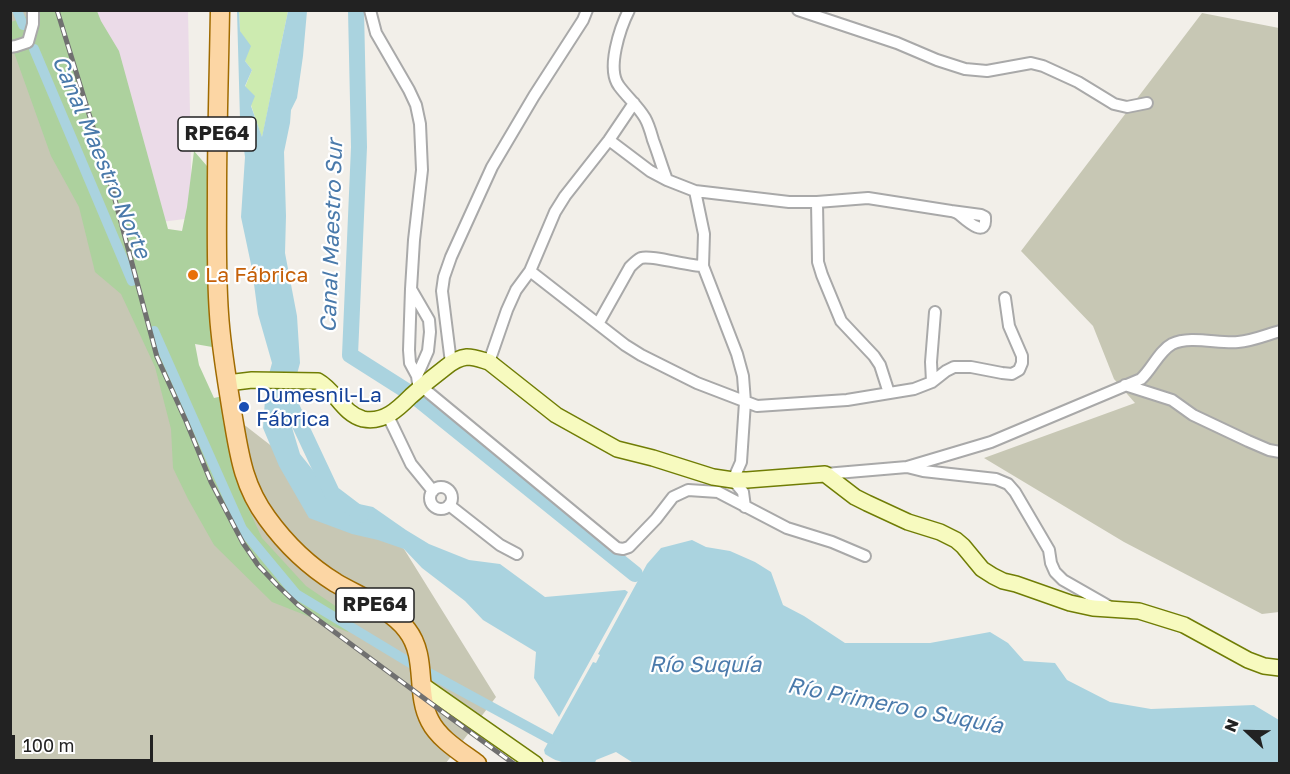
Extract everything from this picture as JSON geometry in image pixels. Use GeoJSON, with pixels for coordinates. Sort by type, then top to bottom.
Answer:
{"type":"FeatureCollection","features":[{"type":"Feature","properties":{"kind":"main road","name":"RPE64"},"geometry":{"type":"LineString","coordinates":[[220,10],[217,137],[218,284],[227,383],[243,472],[260,509],[284,539],[334,582],[401,623],[416,645],[426,711],[434,728],[477,764]]}},
{"type":"Feature","properties":{"kind":"street"},"geometry":{"type":"LineString","coordinates":[[10,47],[28,42],[33,24],[33,10]]}},
{"type":"Feature","properties":{"kind":"street"},"geometry":{"type":"LineString","coordinates":[[370,10],[376,33],[416,105],[420,124],[422,170],[414,240],[409,350],[410,363],[419,384],[617,548],[629,547],[673,497],[687,490],[718,492],[787,528],[832,542],[865,556]]}},
{"type":"Feature","properties":{"kind":"street"},"geometry":{"type":"LineString","coordinates":[[451,363],[442,291],[451,257],[492,167],[587,10]]}},
{"type":"Feature","properties":{"kind":"street"},"geometry":{"type":"LineString","coordinates":[[629,10],[623,22],[618,43],[614,75],[617,84],[649,125],[667,180]]}},
{"type":"Feature","properties":{"kind":"street"},"geometry":{"type":"LineString","coordinates":[[798,10],[897,43],[965,69],[987,70],[1031,63],[1078,82],[1114,104],[1127,107],[1147,103]]}},
{"type":"Feature","properties":{"kind":"street"},"geometry":{"type":"LineString","coordinates":[[489,362],[512,299],[530,271],[555,212],[634,103]]}},
{"type":"Feature","properties":{"kind":"street"},"geometry":{"type":"LineString","coordinates":[[609,140],[650,171],[695,191],[789,202],[868,198],[951,210]]}},
{"type":"Feature","properties":{"kind":"street"},"geometry":{"type":"LineString","coordinates":[[695,191],[704,234],[703,266],[737,354],[743,376],[745,402],[741,462],[734,480]]}},
{"type":"Feature","properties":{"kind":"street"},"geometry":{"type":"LineString","coordinates":[[817,202],[818,262],[822,275],[841,321],[874,356],[880,365],[889,393]]}},
{"type":"Feature","properties":{"kind":"street"},"geometry":{"type":"LineString","coordinates":[[598,324],[630,267],[636,261],[651,258],[691,266],[703,266]]}},
{"type":"Feature","properties":{"kind":"street"},"geometry":{"type":"LineString","coordinates":[[530,271],[641,355],[697,383],[757,406],[847,400],[914,389],[932,382],[954,367],[971,367],[1012,374],[1019,370],[1022,356],[1009,326],[1005,298]]}},
{"type":"Feature","properties":{"kind":"street"},"geometry":{"type":"LineString","coordinates":[[411,289],[429,320],[428,351],[419,384]]}},
{"type":"Feature","properties":{"kind":"street"},"geometry":{"type":"LineString","coordinates":[[932,382],[931,362],[935,312]]}},
{"type":"Feature","properties":{"kind":"street"},"geometry":{"type":"LineString","coordinates":[[227,383],[252,380],[318,381],[327,387],[348,411],[355,416],[369,420],[388,416],[397,410],[419,384],[460,358],[469,357],[489,362],[556,415],[605,444],[703,474],[747,480],[907,467],[991,442],[1141,379],[1149,372],[1162,351],[1173,344],[1193,341],[1239,342],[1280,331]]}},
{"type":"Feature","properties":{"kind":"street"},"geometry":{"type":"LineString","coordinates":[[1125,385],[1172,400],[1194,415],[1239,437],[1269,450],[1280,452]]}},
{"type":"Feature","properties":{"kind":"street"},"geometry":{"type":"LineString","coordinates":[[388,416],[411,464],[433,490],[443,488],[449,492],[452,498],[448,505],[500,545],[517,554]]}},
{"type":"Feature","properties":{"kind":"street"},"geometry":{"type":"LineString","coordinates":[[907,467],[923,471],[996,479],[1008,484],[1016,492],[1049,550],[1054,572],[1063,580],[1113,609]]}},
{"type":"Feature","properties":{"kind":"street"},"geometry":{"type":"LineString","coordinates":[[825,474],[855,497],[908,522],[940,532],[956,540],[982,569],[993,576],[1070,603],[1093,608],[1139,612],[1184,624],[1248,660],[1264,666],[1280,668]]}},
{"type":"Feature","properties":{"kind":"street"},"geometry":{"type":"LineString","coordinates":[[734,480],[743,492],[745,507]]}},
{"type":"Feature","properties":{"kind":"street"},"geometry":{"type":"LineString","coordinates":[[422,686],[535,764]]}},
{"type":"Feature","properties":{"kind":"shaded area"},"geometry":{"type":"Polygon","coordinates":[[[10,11],[90,11],[157,357],[404,549],[496,697],[446,763],[11,763],[10,11]]]}},
{"type":"Feature","properties":{"kind":"shaded area"},"geometry":{"type":"Polygon","coordinates":[[[91,11],[188,11],[192,218],[154,223],[91,11]]]}},
{"type":"Feature","properties":{"kind":"shaded area"},"geometry":{"type":"Polygon","coordinates":[[[1202,13],[1279,28],[1279,612],[1262,614],[1124,542],[984,458],[1135,403],[1114,379],[1093,326],[1021,251],[1202,13]]]}},
{"type":"Feature","properties":{"kind":"green space"},"geometry":{"type":"Polygon","coordinates":[[[39,11],[97,11],[119,51],[168,229],[182,231],[194,151],[207,166],[211,267],[218,348],[195,344],[199,365],[214,398],[223,396],[238,486],[262,538],[306,586],[356,620],[348,632],[272,602],[214,545],[188,499],[173,468],[171,429],[155,367],[121,294],[95,272],[79,207],[51,156],[11,44],[11,22],[39,11]]]}},
{"type":"Feature","properties":{"kind":"green space"},"geometry":{"type":"Polygon","coordinates":[[[239,11],[288,11],[262,138],[245,87],[252,70],[245,61],[239,11]]]}},
{"type":"Feature","properties":{"kind":"water","name":"Río Suquía"},"geometry":{"type":"Polygon","coordinates":[[[237,11],[239,11],[240,31],[251,46],[245,61],[252,70],[245,86],[255,96],[251,106],[262,137],[288,11],[307,11],[297,98],[291,110],[284,152],[285,253],[297,316],[300,363],[292,393],[290,421],[300,454],[320,479],[331,498],[373,507],[429,544],[469,560],[500,564],[545,597],[625,590],[628,592],[559,717],[534,678],[536,652],[483,620],[465,601],[422,568],[404,549],[352,534],[309,518],[279,466],[263,428],[266,385],[272,363],[258,314],[252,269],[241,217],[245,157],[240,119],[237,11]]]}},
{"type":"Feature","properties":{"kind":"water","name":"Río Suquía"},"geometry":{"type":"Polygon","coordinates":[[[692,540],[706,547],[730,551],[771,572],[783,605],[845,643],[930,643],[990,632],[1008,643],[1024,661],[1055,663],[1067,680],[1110,702],[1151,709],[1254,705],[1279,720],[1279,763],[635,764],[616,752],[596,760],[595,763],[582,764],[562,762],[545,754],[544,750],[593,662],[596,663],[600,655],[598,654],[647,564],[661,548],[692,540]]]}},
{"type":"Feature","properties":{"kind":"waterway","name":"Canal Maestro Norte"},"geometry":{"type":"LineString","coordinates":[[17,10],[23,25]]}},
{"type":"Feature","properties":{"kind":"waterway","name":"Canal Maestro Sur"},"geometry":{"type":"LineString","coordinates":[[356,10],[359,147],[350,355],[413,395],[635,574]]}},
{"type":"Feature","properties":{"kind":"waterway","name":"Canal Maestro Norte"},"geometry":{"type":"LineString","coordinates":[[34,49],[132,281]]}},
{"type":"Feature","properties":{"kind":"waterway","name":"Canal Maestro Norte"},"geometry":{"type":"LineString","coordinates":[[154,331],[242,529],[296,594],[412,664]]}},
{"type":"Feature","properties":{"kind":"waterway","name":"Río Primero o Suquía"},"geometry":{"type":"LineString","coordinates":[[285,385],[285,393],[332,493],[361,515]]}},
{"type":"Feature","properties":{"kind":"waterway","name":"Canal Maestro Norte"},"geometry":{"type":"LineString","coordinates":[[427,672],[550,739]]}},
{"type":"Feature","properties":{"kind":"railway"},"geometry":{"type":"LineString","coordinates":[[57,10],[113,192],[157,357],[211,482],[243,543],[258,565],[298,605],[514,764]]}},
{"type":"Feature","properties":{"kind":"place","name":"La Fábrica"},"geometry":{"type":"Point","coordinates":[193,275]}},
{"type":"Feature","properties":{"kind":"place","name":"Dumesnil-La Fábrica"},"geometry":{"type":"Point","coordinates":[244,407]}}]}
